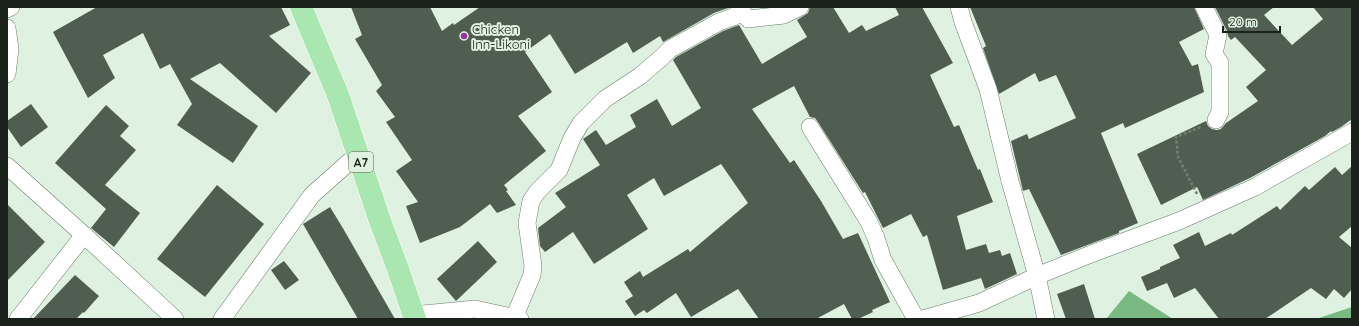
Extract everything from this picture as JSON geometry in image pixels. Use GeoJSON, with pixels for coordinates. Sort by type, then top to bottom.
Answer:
{"type":"FeatureCollection","features":[{"type":"Feature","properties":{"kind":"highway","name":"A7"},"geometry":{"type":"LineString","coordinates":[[301,7],[338,95],[414,317]]}},
{"type":"Feature","properties":{"kind":"street"},"geometry":{"type":"LineString","coordinates":[[7,9],[11,7]]}},
{"type":"Feature","properties":{"kind":"street"},"geometry":{"type":"LineString","coordinates":[[414,317],[475,309],[517,318],[532,275],[533,266],[527,223],[531,201],[537,192],[559,170],[572,138],[581,123],[590,113],[605,99],[640,76],[670,49],[719,22],[742,12],[748,19],[784,15],[800,7]]}},
{"type":"Feature","properties":{"kind":"street"},"geometry":{"type":"LineString","coordinates":[[959,7],[988,90],[1010,181],[1037,276],[1046,319]]}},
{"type":"Feature","properties":{"kind":"street"},"geometry":{"type":"LineString","coordinates":[[1204,7],[1218,35],[1214,54],[1220,63],[1220,112],[1216,120]]}},
{"type":"Feature","properties":{"kind":"street"},"geometry":{"type":"LineString","coordinates":[[7,28],[10,50],[7,74]]}},
{"type":"Feature","properties":{"kind":"street"},"geometry":{"type":"LineString","coordinates":[[810,127],[869,222],[883,260],[916,319]]}},
{"type":"Feature","properties":{"kind":"street"},"geometry":{"type":"LineString","coordinates":[[923,319],[979,303],[1037,276],[1179,221],[1255,187],[1352,132]]}},
{"type":"Feature","properties":{"kind":"street"},"geometry":{"type":"LineString","coordinates":[[222,319],[312,195],[358,154]]}},
{"type":"Feature","properties":{"kind":"street"},"geometry":{"type":"LineString","coordinates":[[7,166],[175,319]]}},
{"type":"Feature","properties":{"kind":"street"},"geometry":{"type":"LineString","coordinates":[[18,319],[84,235]]}},
{"type":"Feature","properties":{"kind":"path"},"geometry":{"type":"LineString","coordinates":[[1205,209],[1178,157],[1176,137],[1216,120]]}},
{"type":"Feature","properties":{"kind":"green space"},"geometry":{"type":"Polygon","coordinates":[[[1129,291],[1173,319],[1106,319],[1129,291]]]}},
{"type":"Feature","properties":{"kind":"green space"},"geometry":{"type":"Polygon","coordinates":[[[1352,307],[1352,319],[1316,319],[1352,307]]]}},
{"type":"Feature","properties":{"kind":"building"},"geometry":{"type":"Polygon","coordinates":[[[97,7],[281,7],[290,25],[269,36],[311,73],[276,113],[220,63],[190,79],[258,126],[233,163],[177,125],[192,104],[170,64],[160,69],[143,33],[103,55],[115,78],[88,98],[53,32],[97,7]]]}},
{"type":"Feature","properties":{"kind":"building"},"geometry":{"type":"Polygon","coordinates":[[[351,7],[430,7],[442,31],[453,23],[454,25],[480,7],[728,8],[714,13],[663,42],[660,36],[633,53],[627,42],[575,74],[550,34],[525,52],[552,92],[518,116],[546,151],[504,185],[508,190],[506,191],[516,205],[497,213],[490,204],[460,227],[420,243],[406,206],[418,202],[396,171],[412,160],[386,122],[395,117],[376,91],[382,85],[355,39],[362,35],[351,7]]]}},
{"type":"Feature","properties":{"kind":"building"},"geometry":{"type":"Polygon","coordinates":[[[810,7],[833,7],[849,33],[862,25],[866,31],[899,15],[895,7],[922,7],[953,63],[930,75],[954,127],[959,125],[978,170],[980,169],[993,202],[957,216],[966,250],[986,244],[989,253],[1000,250],[1002,256],[1010,253],[1017,274],[985,289],[981,278],[943,290],[927,235],[923,237],[911,214],[883,228],[865,192],[863,193],[818,122],[815,118],[810,117],[794,86],[752,109],[790,163],[794,160],[821,201],[843,239],[858,233],[890,302],[872,310],[873,312],[858,319],[852,319],[844,304],[816,319],[759,319],[738,289],[691,317],[676,293],[647,313],[644,310],[635,316],[625,301],[633,296],[624,282],[640,271],[643,277],[688,249],[690,252],[748,203],[721,164],[664,196],[654,178],[627,195],[648,229],[594,264],[573,232],[545,252],[540,246],[538,228],[566,207],[555,193],[600,165],[583,139],[596,130],[606,145],[636,127],[630,115],[657,99],[672,126],[701,108],[673,60],[676,57],[723,31],[739,25],[762,64],[807,37],[797,20],[808,13],[810,7]]]}},
{"type":"Feature","properties":{"kind":"building"},"geometry":{"type":"Polygon","coordinates":[[[970,7],[1194,7],[1204,29],[1179,42],[1192,66],[1198,64],[1204,92],[1125,128],[1123,123],[1101,133],[1138,223],[1119,231],[1119,233],[1061,255],[1029,189],[1023,191],[1011,141],[1027,134],[1029,139],[1076,118],[1056,75],[1039,82],[1035,73],[999,94],[983,48],[986,46],[970,7]]]}},
{"type":"Feature","properties":{"kind":"building"},"geometry":{"type":"Polygon","coordinates":[[[1215,7],[1274,7],[1264,15],[1292,45],[1323,19],[1313,7],[1352,7],[1352,119],[1341,127],[1332,132],[1331,131],[1325,136],[1250,178],[1203,200],[1197,187],[1161,205],[1137,154],[1206,121],[1208,126],[1212,129],[1221,129],[1226,123],[1258,101],[1246,87],[1266,70],[1235,37],[1231,40],[1215,7]]]}},
{"type":"Feature","properties":{"kind":"building"},"geometry":{"type":"Polygon","coordinates":[[[31,104],[48,127],[21,147],[7,127],[7,121],[31,104]]]}},
{"type":"Feature","properties":{"kind":"building"},"geometry":{"type":"Polygon","coordinates":[[[106,105],[129,126],[120,136],[136,150],[105,185],[140,213],[114,247],[91,228],[106,209],[55,163],[106,105]]]}},
{"type":"Feature","properties":{"kind":"building"},"geometry":{"type":"Polygon","coordinates":[[[1352,166],[1352,226],[1339,237],[1352,248],[1352,289],[1344,298],[1334,289],[1326,299],[1311,288],[1265,319],[1219,319],[1195,288],[1174,298],[1167,283],[1147,291],[1141,277],[1180,258],[1173,245],[1199,232],[1205,246],[1231,233],[1232,235],[1277,206],[1280,210],[1305,186],[1309,190],[1335,167],[1342,175],[1352,166]]]}},
{"type":"Feature","properties":{"kind":"building"},"geometry":{"type":"Polygon","coordinates":[[[217,185],[264,224],[205,297],[157,259],[217,185]]]}},
{"type":"Feature","properties":{"kind":"building"},"geometry":{"type":"Polygon","coordinates":[[[7,204],[45,242],[7,281],[7,204]]]}},
{"type":"Feature","properties":{"kind":"building"},"geometry":{"type":"Polygon","coordinates":[[[330,207],[395,319],[358,319],[303,224],[330,207]]]}},
{"type":"Feature","properties":{"kind":"building"},"geometry":{"type":"Polygon","coordinates":[[[478,241],[497,262],[456,301],[437,279],[478,241]]]}},
{"type":"Feature","properties":{"kind":"building"},"geometry":{"type":"Polygon","coordinates":[[[284,261],[299,280],[285,290],[271,270],[284,261]]]}},
{"type":"Feature","properties":{"kind":"building"},"geometry":{"type":"Polygon","coordinates":[[[75,275],[99,296],[84,313],[83,312],[76,319],[33,319],[75,275]]]}},
{"type":"Feature","properties":{"kind":"building"},"geometry":{"type":"Polygon","coordinates":[[[1084,284],[1095,319],[1066,319],[1057,294],[1084,284]]]}},
{"type":"Feature","properties":{"kind":"place","name":"Chicken Inn-Likoni"},"geometry":{"type":"Point","coordinates":[464,36]}}]}
